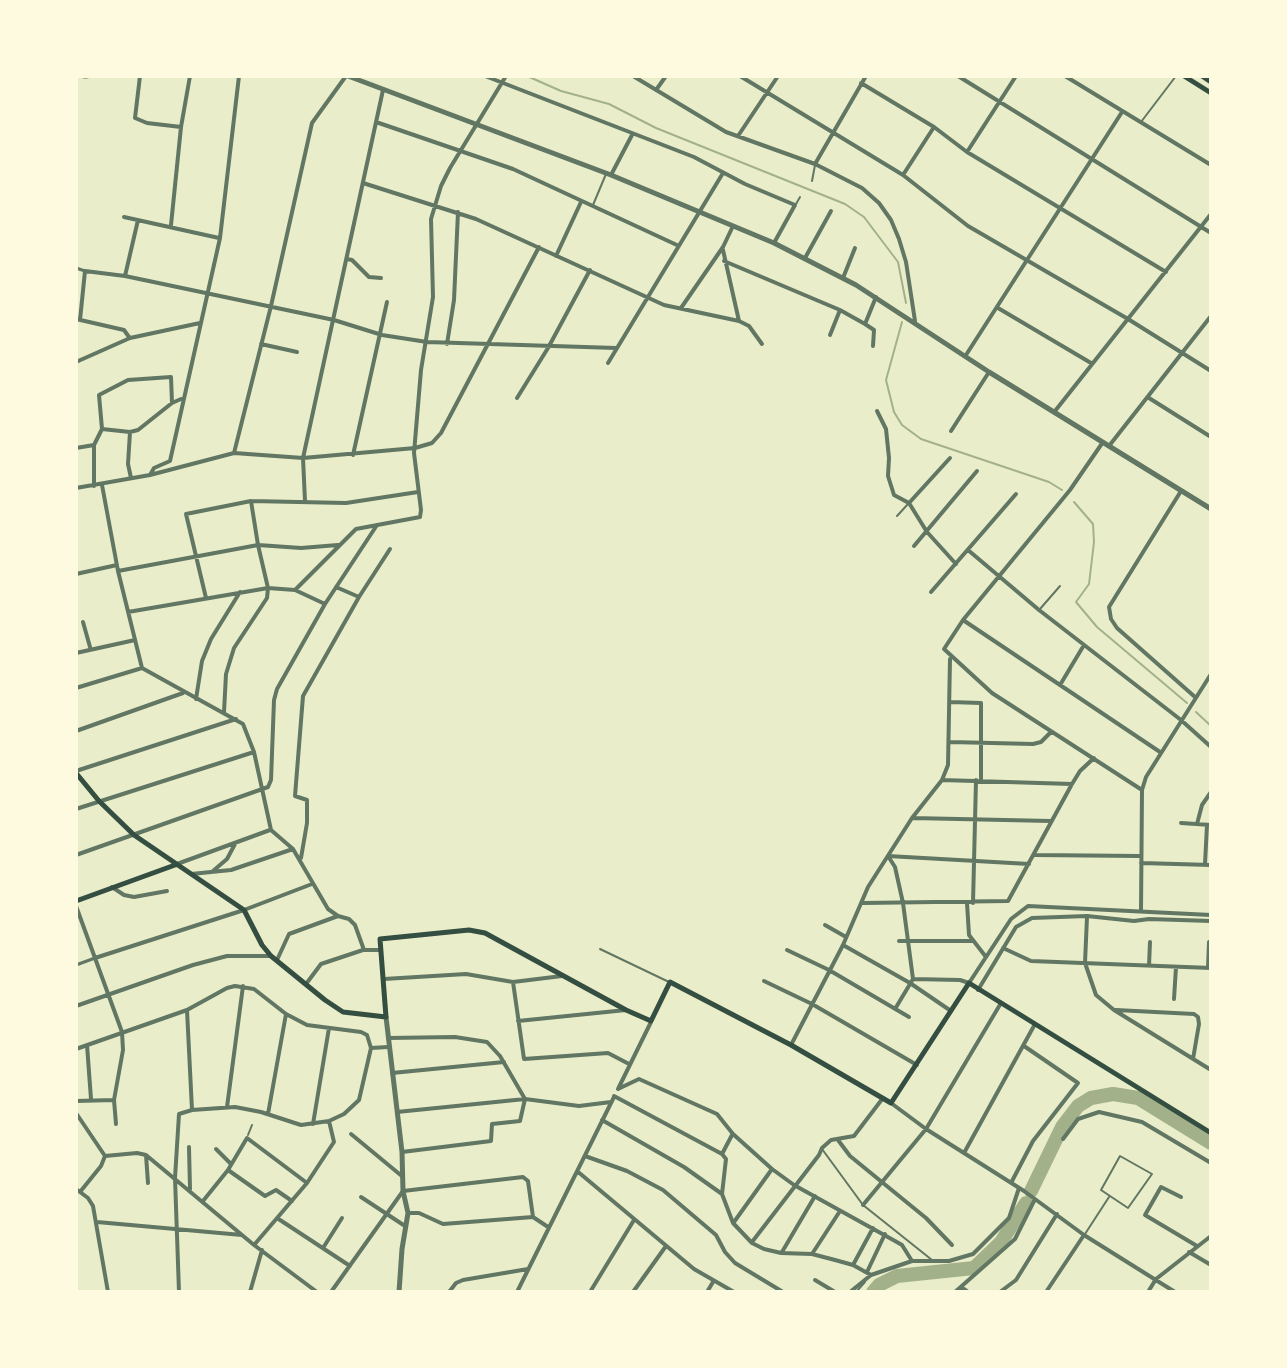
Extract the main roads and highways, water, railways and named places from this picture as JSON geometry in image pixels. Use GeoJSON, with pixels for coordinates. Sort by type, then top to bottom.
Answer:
{"type":"FeatureCollection","features":[{"type":"Feature","properties":{"kind":"main road"},"geometry":{"type":"LineString","coordinates":[[1184,76],[1211,93]]}},
{"type":"Feature","properties":{"kind":"main road"},"geometry":{"type":"LineString","coordinates":[[1202,76],[1211,82]]}},
{"type":"Feature","properties":{"kind":"main road"},"geometry":{"type":"LineString","coordinates":[[76,772],[99,801],[134,835],[244,910],[262,945],[274,958],[343,1012],[386,1020],[380,939],[469,930],[485,933],[651,1021],[670,982],[791,1045],[891,1103],[969,983],[1211,1133]]}},
{"type":"Feature","properties":{"kind":"main road"},"geometry":{"type":"LineString","coordinates":[[76,903],[175,865]]}},
{"type":"Feature","properties":{"kind":"waterway"},"geometry":{"type":"LineString","coordinates":[[527,76],[561,91],[609,104],[656,128],[845,204],[864,217],[898,262],[906,303]]}},
{"type":"Feature","properties":{"kind":"waterway"},"geometry":{"type":"LineString","coordinates":[[902,322],[886,380],[894,412],[902,425],[921,439],[1049,482],[1062,490]]}},
{"type":"Feature","properties":{"kind":"waterway"},"geometry":{"type":"LineString","coordinates":[[1074,502],[1093,524],[1094,542],[1089,584],[1076,602],[1097,627],[1187,703]]}},
{"type":"Feature","properties":{"kind":"waterway"},"geometry":{"type":"LineString","coordinates":[[1196,712],[1211,726]]}},
{"type":"Feature","properties":{"kind":"waterway"},"geometry":{"type":"LineString","coordinates":[[1031,1191],[1062,1127],[1078,1106],[1091,1098],[1113,1094],[1138,1098],[1211,1143]]}},
{"type":"Feature","properties":{"kind":"waterway"},"geometry":{"type":"LineString","coordinates":[[873,1292],[879,1285],[897,1276],[974,1268],[1001,1242],[1026,1203]]}}]}
